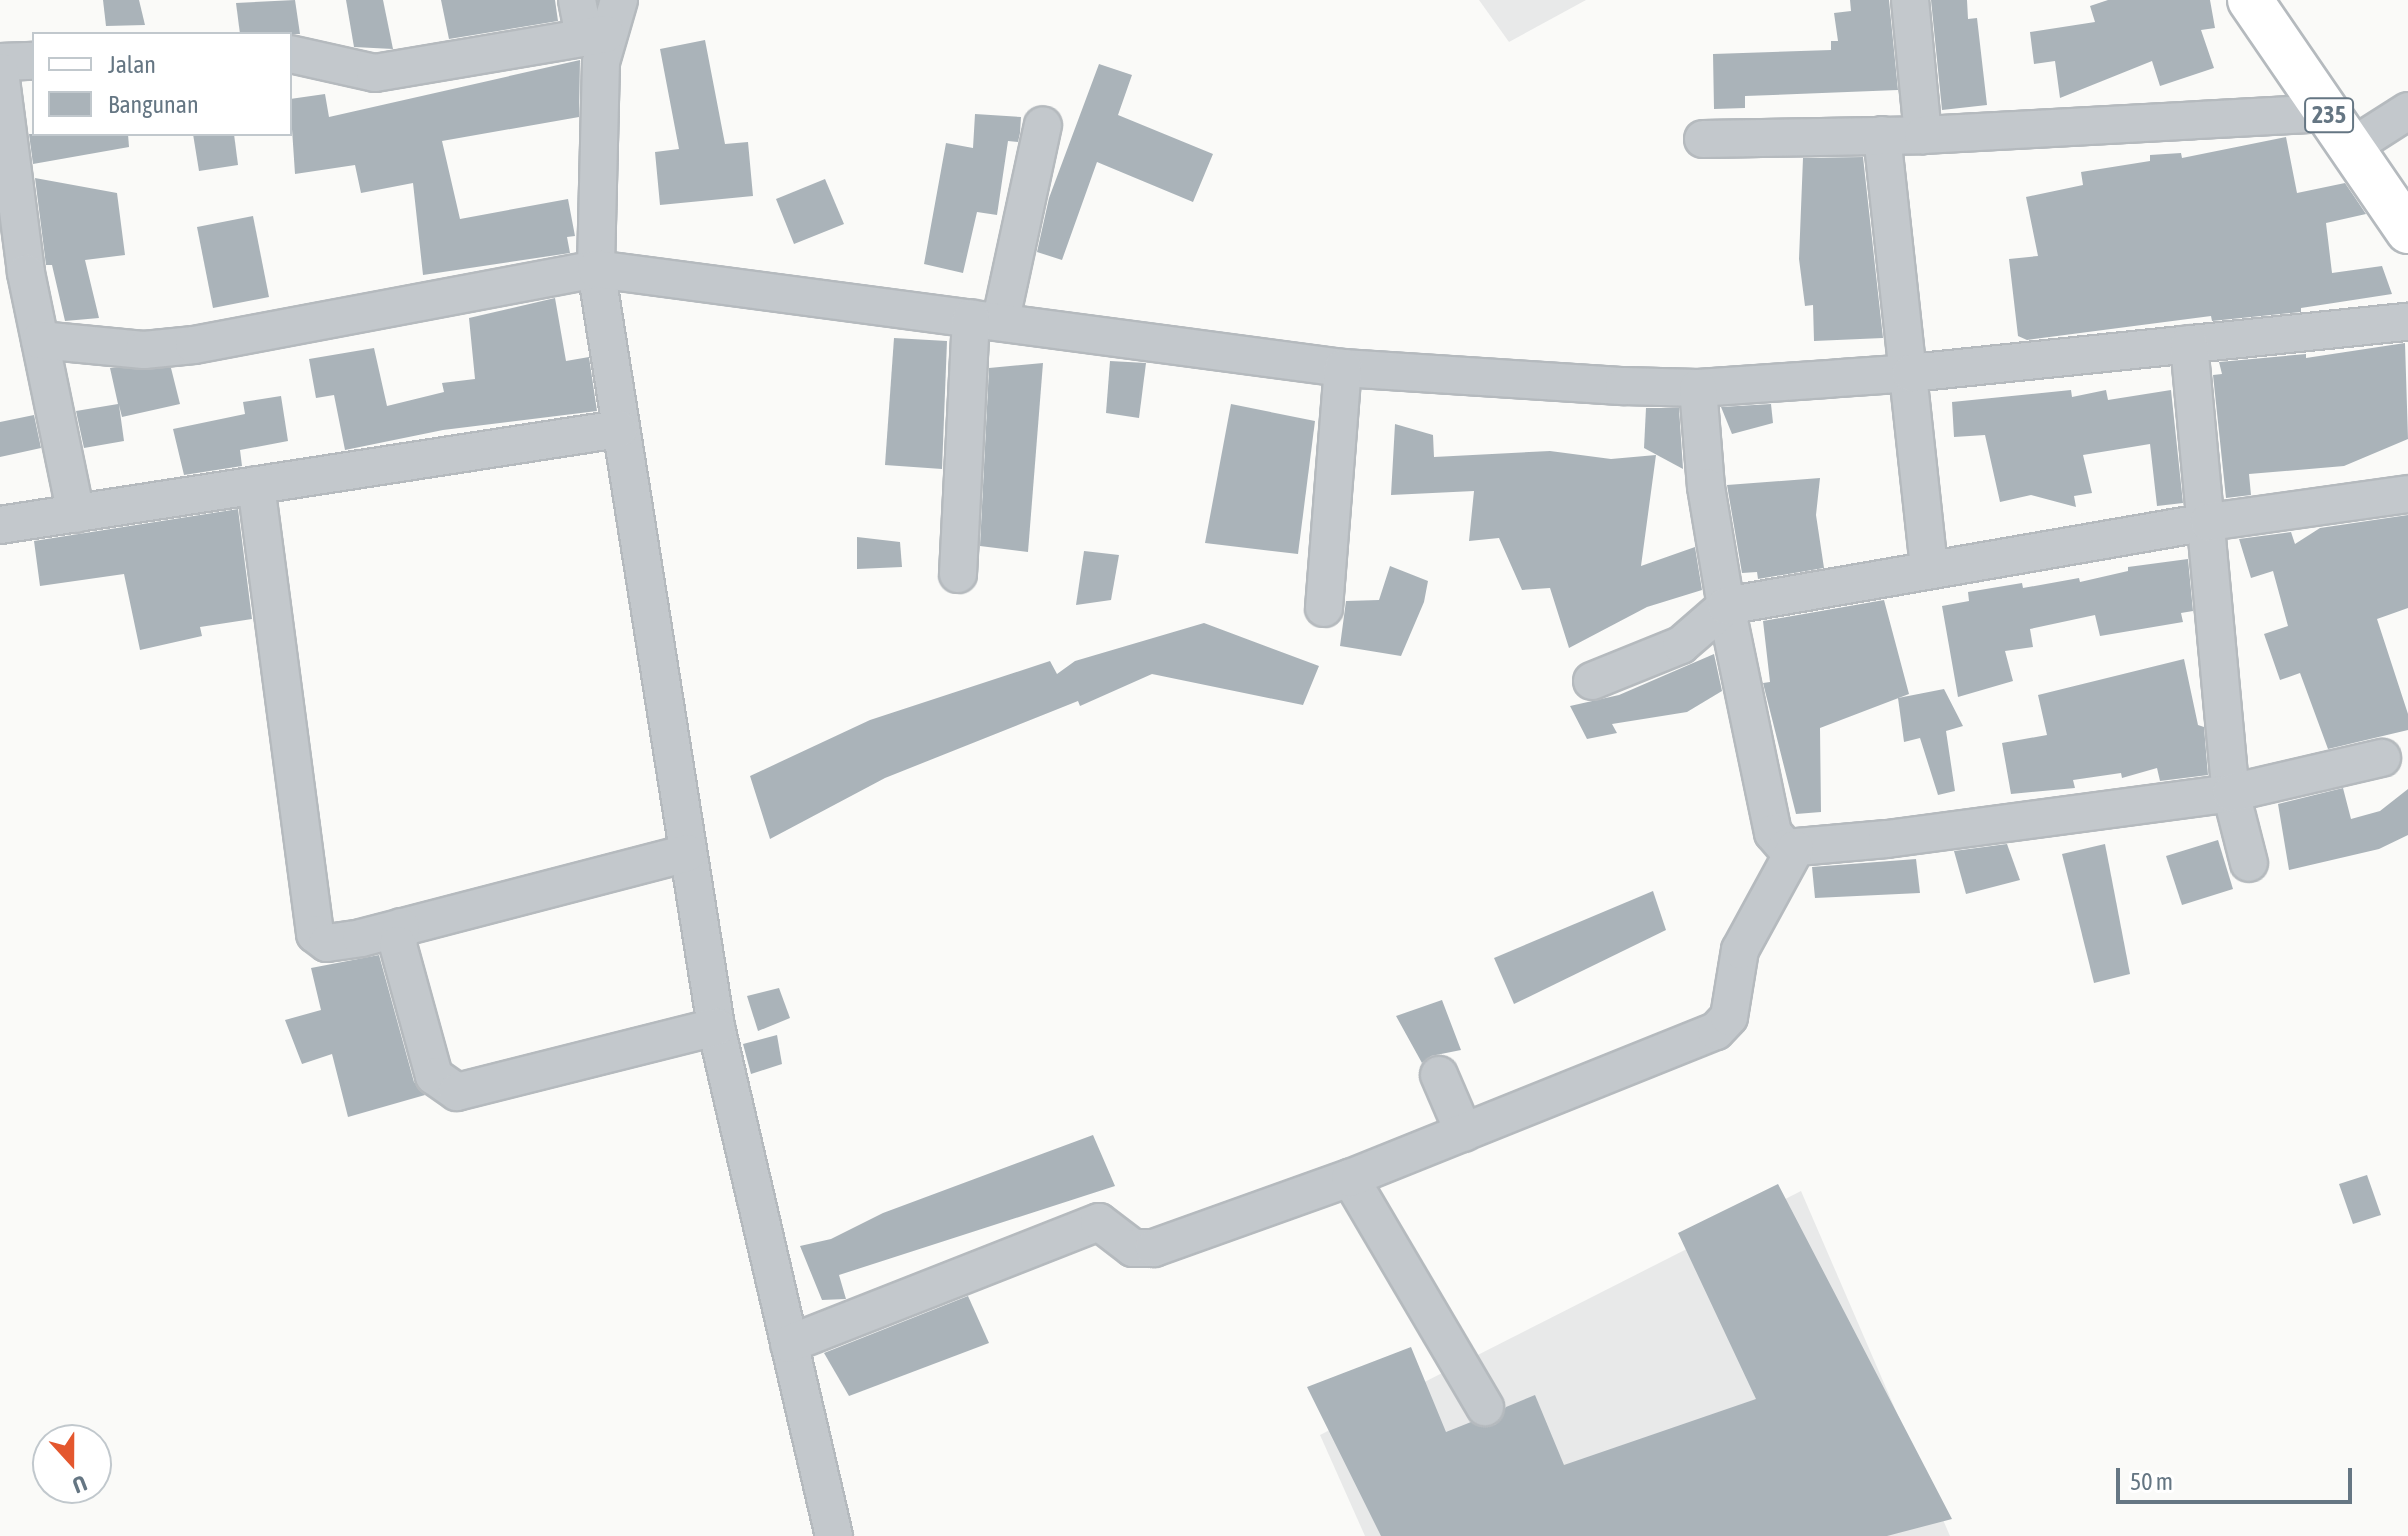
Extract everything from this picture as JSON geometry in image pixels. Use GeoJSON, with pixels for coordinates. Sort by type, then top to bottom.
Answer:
{"type":"FeatureCollection","features":[{"type":"Feature","properties":{"kind":"main road","name":"235"},"geometry":{"type":"LineString","coordinates":[[2250,0],[2408,231]]}},
{"type":"Feature","properties":{"kind":"street"},"geometry":{"type":"LineString","coordinates":[[292,54],[375,73],[589,23],[619,0]]}},
{"type":"Feature","properties":{"kind":"street"},"geometry":{"type":"LineString","coordinates":[[1910,0],[1923,135]]}},
{"type":"Feature","properties":{"kind":"street"},"geometry":{"type":"LineString","coordinates":[[589,23],[596,269],[687,853],[716,1027],[834,1536]]}},
{"type":"Feature","properties":{"kind":"street"},"geometry":{"type":"LineString","coordinates":[[0,62],[32,61]]}},
{"type":"Feature","properties":{"kind":"street"},"geometry":{"type":"LineString","coordinates":[[0,72],[26,273],[76,514]]}},
{"type":"Feature","properties":{"kind":"street"},"geometry":{"type":"LineString","coordinates":[[1703,139],[2338,130],[2408,111]]}},
{"type":"Feature","properties":{"kind":"street"},"geometry":{"type":"LineString","coordinates":[[958,574],[986,318],[1043,125]]}},
{"type":"Feature","properties":{"kind":"street"},"geometry":{"type":"LineString","coordinates":[[1882,135],[1911,373],[1929,569]]}},
{"type":"Feature","properties":{"kind":"street"},"geometry":{"type":"LineString","coordinates":[[40,340],[144,350],[194,345],[596,269],[986,318],[1343,368],[1698,388],[1911,373],[2408,322]]}},
{"type":"Feature","properties":{"kind":"street"},"geometry":{"type":"LineString","coordinates":[[2189,344],[2209,522],[2231,793],[2249,863]]}},
{"type":"Feature","properties":{"kind":"street"},"geometry":{"type":"LineString","coordinates":[[1324,608],[1343,368]]}},
{"type":"Feature","properties":{"kind":"street"},"geometry":{"type":"LineString","coordinates":[[1698,388],[1706,487],[1726,606],[1773,833],[1780,844],[1795,849],[2231,793],[2382,758]]}},
{"type":"Feature","properties":{"kind":"street"},"geometry":{"type":"LineString","coordinates":[[0,525],[619,429]]}},
{"type":"Feature","properties":{"kind":"street"},"geometry":{"type":"LineString","coordinates":[[256,485],[315,934],[327,943],[401,927],[687,853]]}},
{"type":"Feature","properties":{"kind":"street"},"geometry":{"type":"LineString","coordinates":[[1592,681],[1681,645],[1726,606],[2209,522],[2408,494]]}},
{"type":"Feature","properties":{"kind":"street"},"geometry":{"type":"LineString","coordinates":[[789,1344],[1093,1223],[1103,1221],[1133,1248],[1147,1250],[1350,1178],[1723,1027],[1733,1001],[1740,950],[1795,849]]}},
{"type":"Feature","properties":{"kind":"street"},"geometry":{"type":"LineString","coordinates":[[401,927],[398,945],[434,1076],[457,1092],[716,1027]]}},
{"type":"Feature","properties":{"kind":"street"},"geometry":{"type":"LineString","coordinates":[[1439,1075],[1464,1133]]}},
{"type":"Feature","properties":{"kind":"street"},"geometry":{"type":"LineString","coordinates":[[1350,1178],[1485,1407]]}},
{"type":"Feature","properties":{"kind":"shaded area"},"geometry":{"type":"Polygon","coordinates":[[[1479,0],[1586,0],[1509,42],[1479,0]]]}},
{"type":"Feature","properties":{"kind":"shaded area"},"geometry":{"type":"Polygon","coordinates":[[[1801,1191],[1950,1536],[1365,1536],[1320,1435],[1801,1191]]]}},
{"type":"Feature","properties":{"kind":"building"},"geometry":{"type":"Polygon","coordinates":[[[103,0],[139,0],[145,25],[106,26],[103,0]]]}},
{"type":"Feature","properties":{"kind":"building"},"geometry":{"type":"Polygon","coordinates":[[[295,0],[300,34],[240,32],[236,3],[295,0]]]}},
{"type":"Feature","properties":{"kind":"building"},"geometry":{"type":"Polygon","coordinates":[[[346,0],[383,0],[393,49],[354,47],[346,0]]]}},
{"type":"Feature","properties":{"kind":"building"},"geometry":{"type":"Polygon","coordinates":[[[441,0],[555,0],[558,21],[449,39],[441,0]]]}},
{"type":"Feature","properties":{"kind":"building"},"geometry":{"type":"Polygon","coordinates":[[[1850,0],[1889,0],[1898,90],[1745,96],[1745,108],[1714,109],[1713,54],[1831,50],[1831,41],[1838,41],[1834,13],[1851,11],[1850,0]]]}},
{"type":"Feature","properties":{"kind":"building"},"geometry":{"type":"Polygon","coordinates":[[[1931,0],[1967,0],[1968,19],[1977,18],[1987,105],[1942,110],[1931,0]]]}},
{"type":"Feature","properties":{"kind":"building"},"geometry":{"type":"Polygon","coordinates":[[[2108,0],[2210,0],[2215,28],[2201,30],[2214,68],[2160,86],[2152,61],[2060,98],[2055,61],[2034,64],[2030,32],[2095,22],[2090,6],[2108,0]]]}},
{"type":"Feature","properties":{"kind":"building"},"geometry":{"type":"Polygon","coordinates":[[[705,40],[725,144],[748,142],[753,196],[660,205],[655,152],[679,149],[660,49],[705,40]]]}},
{"type":"Feature","properties":{"kind":"building"},"geometry":{"type":"Polygon","coordinates":[[[580,60],[579,117],[442,141],[460,219],[568,199],[575,236],[567,237],[570,253],[423,275],[413,183],[361,193],[355,165],[295,174],[292,99],[325,94],[329,117],[580,60]]]}},
{"type":"Feature","properties":{"kind":"building"},"geometry":{"type":"Polygon","coordinates":[[[1099,64],[1132,75],[1118,115],[1213,154],[1193,202],[1097,162],[1062,260],[1037,252],[1049,198],[1099,64]]]}},
{"type":"Feature","properties":{"kind":"building"},"geometry":{"type":"Polygon","coordinates":[[[975,114],[1021,117],[1020,133],[1018,142],[1008,141],[997,215],[977,212],[963,273],[924,264],[946,143],[973,148],[975,114]]]}},
{"type":"Feature","properties":{"kind":"building"},"geometry":{"type":"Polygon","coordinates":[[[29,134],[128,136],[129,147],[33,164],[29,134]]]}},
{"type":"Feature","properties":{"kind":"building"},"geometry":{"type":"Polygon","coordinates":[[[193,136],[234,136],[238,165],[199,171],[193,136]]]}},
{"type":"Feature","properties":{"kind":"building"},"geometry":{"type":"Polygon","coordinates":[[[2286,137],[2297,193],[2345,183],[2366,214],[2326,223],[2332,273],[2382,266],[2392,294],[2301,308],[2301,312],[2212,321],[2211,316],[2027,340],[2018,336],[2009,259],[2038,256],[2026,197],[2083,185],[2081,172],[2150,161],[2150,155],[2181,153],[2182,158],[2286,137]]]}},
{"type":"Feature","properties":{"kind":"building"},"geometry":{"type":"Polygon","coordinates":[[[1863,157],[1883,338],[1814,341],[1813,305],[1805,306],[1799,259],[1803,158],[1863,157]]]}},
{"type":"Feature","properties":{"kind":"building"},"geometry":{"type":"Polygon","coordinates":[[[35,178],[117,193],[125,255],[85,260],[99,318],[65,321],[52,265],[46,265],[35,178]]]}},
{"type":"Feature","properties":{"kind":"building"},"geometry":{"type":"Polygon","coordinates":[[[825,179],[844,224],[794,244],[776,199],[825,179]]]}},
{"type":"Feature","properties":{"kind":"building"},"geometry":{"type":"Polygon","coordinates":[[[253,216],[269,297],[213,308],[197,227],[253,216]]]}},
{"type":"Feature","properties":{"kind":"building"},"geometry":{"type":"Polygon","coordinates":[[[555,298],[566,361],[589,357],[597,411],[443,430],[345,450],[334,395],[316,398],[309,359],[374,348],[387,406],[444,392],[442,383],[475,379],[469,318],[555,298]]]}},
{"type":"Feature","properties":{"kind":"building"},"geometry":{"type":"Polygon","coordinates":[[[894,338],[947,341],[942,469],[885,465],[894,338]]]}},
{"type":"Feature","properties":{"kind":"building"},"geometry":{"type":"Polygon","coordinates":[[[2405,343],[2408,439],[2344,466],[2249,474],[2251,495],[2226,498],[2213,375],[2222,374],[2219,362],[2306,354],[2306,358],[2405,343]]]}},
{"type":"Feature","properties":{"kind":"building"},"geometry":{"type":"Polygon","coordinates":[[[1110,361],[1146,363],[1139,418],[1106,413],[1110,361]]]}},
{"type":"Feature","properties":{"kind":"building"},"geometry":{"type":"Polygon","coordinates":[[[1043,363],[1028,552],[980,546],[989,368],[1043,363]]]}},
{"type":"Feature","properties":{"kind":"building"},"geometry":{"type":"Polygon","coordinates":[[[110,368],[171,368],[180,404],[122,417],[119,405],[124,441],[84,448],[76,411],[118,404],[110,368]]]}},
{"type":"Feature","properties":{"kind":"building"},"geometry":{"type":"Polygon","coordinates":[[[2071,390],[2072,397],[2106,390],[2108,400],[2171,390],[2183,503],[2157,506],[2150,444],[2083,455],[2092,493],[2074,496],[2076,507],[2031,495],[2000,502],[1985,435],[1954,437],[1952,402],[2071,390]]]}},
{"type":"Feature","properties":{"kind":"building"},"geometry":{"type":"Polygon","coordinates":[[[281,396],[288,441],[240,450],[242,466],[184,475],[173,429],[245,414],[243,402],[281,396]]]}},
{"type":"Feature","properties":{"kind":"building"},"geometry":{"type":"Polygon","coordinates":[[[1231,404],[1315,421],[1298,554],[1205,543],[1231,404]]]}},
{"type":"Feature","properties":{"kind":"building"},"geometry":{"type":"Polygon","coordinates":[[[1771,404],[1773,423],[1732,434],[1721,407],[1771,404]]]}},
{"type":"Feature","properties":{"kind":"building"},"geometry":{"type":"Polygon","coordinates":[[[1646,408],[1679,408],[1683,469],[1644,448],[1646,408]]]}},
{"type":"Feature","properties":{"kind":"building"},"geometry":{"type":"Polygon","coordinates":[[[34,415],[41,448],[0,457],[0,422],[34,415]]]}},
{"type":"Feature","properties":{"kind":"building"},"geometry":{"type":"Polygon","coordinates":[[[1395,424],[1433,435],[1434,457],[1550,451],[1611,459],[1656,455],[1641,566],[1695,547],[1702,590],[1647,607],[1569,648],[1550,588],[1522,590],[1499,538],[1469,541],[1474,491],[1391,495],[1395,424]]]}},
{"type":"Feature","properties":{"kind":"building"},"geometry":{"type":"Polygon","coordinates":[[[1820,478],[1816,515],[1824,568],[1758,579],[1757,572],[1742,573],[1727,485],[1820,478]]]}},
{"type":"Feature","properties":{"kind":"building"},"geometry":{"type":"Polygon","coordinates":[[[238,509],[252,619],[200,627],[202,636],[140,650],[124,574],[40,586],[34,541],[238,509]]]}},
{"type":"Feature","properties":{"kind":"building"},"geometry":{"type":"Polygon","coordinates":[[[2408,515],[2408,608],[2377,619],[2408,714],[2408,730],[2328,749],[2300,673],[2280,680],[2264,634],[2288,626],[2273,571],[2251,578],[2239,539],[2291,532],[2295,544],[2320,528],[2408,515]]]}},
{"type":"Feature","properties":{"kind":"building"},"geometry":{"type":"Polygon","coordinates":[[[857,537],[900,542],[902,567],[857,569],[857,537]]]}},
{"type":"Feature","properties":{"kind":"building"},"geometry":{"type":"Polygon","coordinates":[[[1084,551],[1119,555],[1111,600],[1076,605],[1084,551]]]}},
{"type":"Feature","properties":{"kind":"building"},"geometry":{"type":"Polygon","coordinates":[[[2188,559],[2193,611],[2181,613],[2183,622],[2100,636],[2095,615],[2030,629],[2033,647],[2005,651],[2013,681],[1958,697],[1942,606],[1969,601],[1968,592],[2022,583],[2023,588],[2079,578],[2080,582],[2128,571],[2128,567],[2188,559]]]}},
{"type":"Feature","properties":{"kind":"building"},"geometry":{"type":"Polygon","coordinates":[[[1390,566],[1428,581],[1424,602],[1401,656],[1340,646],[1346,601],[1379,600],[1390,566]]]}},
{"type":"Feature","properties":{"kind":"building"},"geometry":{"type":"Polygon","coordinates":[[[1884,600],[1909,694],[1820,728],[1821,812],[1796,814],[1763,683],[1770,682],[1763,621],[1884,600]]]}},
{"type":"Feature","properties":{"kind":"building"},"geometry":{"type":"Polygon","coordinates":[[[1204,623],[1319,666],[1303,705],[1152,674],[1080,706],[1078,701],[885,778],[770,839],[750,776],[870,720],[1050,661],[1057,674],[1075,661],[1204,623]]]}},
{"type":"Feature","properties":{"kind":"building"},"geometry":{"type":"Polygon","coordinates":[[[1714,654],[1722,691],[1687,712],[1612,724],[1617,733],[1587,739],[1570,706],[1619,695],[1714,654]]]}},
{"type":"Feature","properties":{"kind":"building"},"geometry":{"type":"Polygon","coordinates":[[[2184,659],[2198,725],[2204,727],[2208,775],[2160,781],[2157,768],[2122,778],[2121,773],[2073,780],[2075,788],[2011,794],[2002,743],[2047,735],[2038,695],[2184,659]]]}},
{"type":"Feature","properties":{"kind":"building"},"geometry":{"type":"Polygon","coordinates":[[[1944,689],[1963,726],[1946,731],[1955,791],[1938,795],[1920,738],[1904,742],[1898,698],[1944,689]]]}},
{"type":"Feature","properties":{"kind":"building"},"geometry":{"type":"Polygon","coordinates":[[[2343,788],[2351,819],[2380,811],[2408,789],[2408,835],[2379,849],[2289,870],[2278,804],[2343,788]]]}},
{"type":"Feature","properties":{"kind":"building"},"geometry":{"type":"Polygon","coordinates":[[[2218,840],[2233,889],[2182,905],[2166,856],[2218,840]]]}},
{"type":"Feature","properties":{"kind":"building"},"geometry":{"type":"Polygon","coordinates":[[[2007,844],[2020,880],[1966,894],[1954,851],[2007,844]]]}},
{"type":"Feature","properties":{"kind":"building"},"geometry":{"type":"Polygon","coordinates":[[[2105,844],[2130,974],[2094,983],[2062,854],[2105,844]]]}},
{"type":"Feature","properties":{"kind":"building"},"geometry":{"type":"Polygon","coordinates":[[[1916,859],[1920,893],[1815,898],[1812,867],[1916,859]]]}},
{"type":"Feature","properties":{"kind":"building"},"geometry":{"type":"Polygon","coordinates":[[[1653,891],[1666,930],[1514,1004],[1494,958],[1653,891]]]}},
{"type":"Feature","properties":{"kind":"building"},"geometry":{"type":"Polygon","coordinates":[[[379,955],[414,1082],[425,1095],[348,1117],[332,1054],[302,1064],[285,1020],[321,1010],[311,968],[379,955]]]}},
{"type":"Feature","properties":{"kind":"building"},"geometry":{"type":"Polygon","coordinates":[[[779,988],[790,1018],[758,1031],[747,996],[779,988]]]}},
{"type":"Feature","properties":{"kind":"building"},"geometry":{"type":"Polygon","coordinates":[[[1442,1000],[1461,1050],[1431,1056],[1422,1063],[1396,1016],[1442,1000]]]}},
{"type":"Feature","properties":{"kind":"building"},"geometry":{"type":"Polygon","coordinates":[[[777,1035],[782,1064],[751,1074],[743,1044],[777,1035]]]}},
{"type":"Feature","properties":{"kind":"building"},"geometry":{"type":"Polygon","coordinates":[[[1093,1135],[1115,1186],[839,1275],[846,1299],[822,1300],[800,1246],[831,1239],[883,1213],[1093,1135]]]}},
{"type":"Feature","properties":{"kind":"building"},"geometry":{"type":"Polygon","coordinates":[[[2367,1175],[2381,1215],[2353,1224],[2339,1184],[2367,1175]]]}},
{"type":"Feature","properties":{"kind":"building"},"geometry":{"type":"Polygon","coordinates":[[[1778,1184],[1952,1519],[1887,1536],[1381,1536],[1307,1387],[1411,1347],[1446,1432],[1471,1422],[1495,1425],[1506,1407],[1535,1395],[1564,1465],[1756,1399],[1678,1233],[1778,1184]]]}},
{"type":"Feature","properties":{"kind":"building"},"geometry":{"type":"Polygon","coordinates":[[[968,1296],[989,1343],[849,1396],[824,1353],[968,1296]]]}}]}
